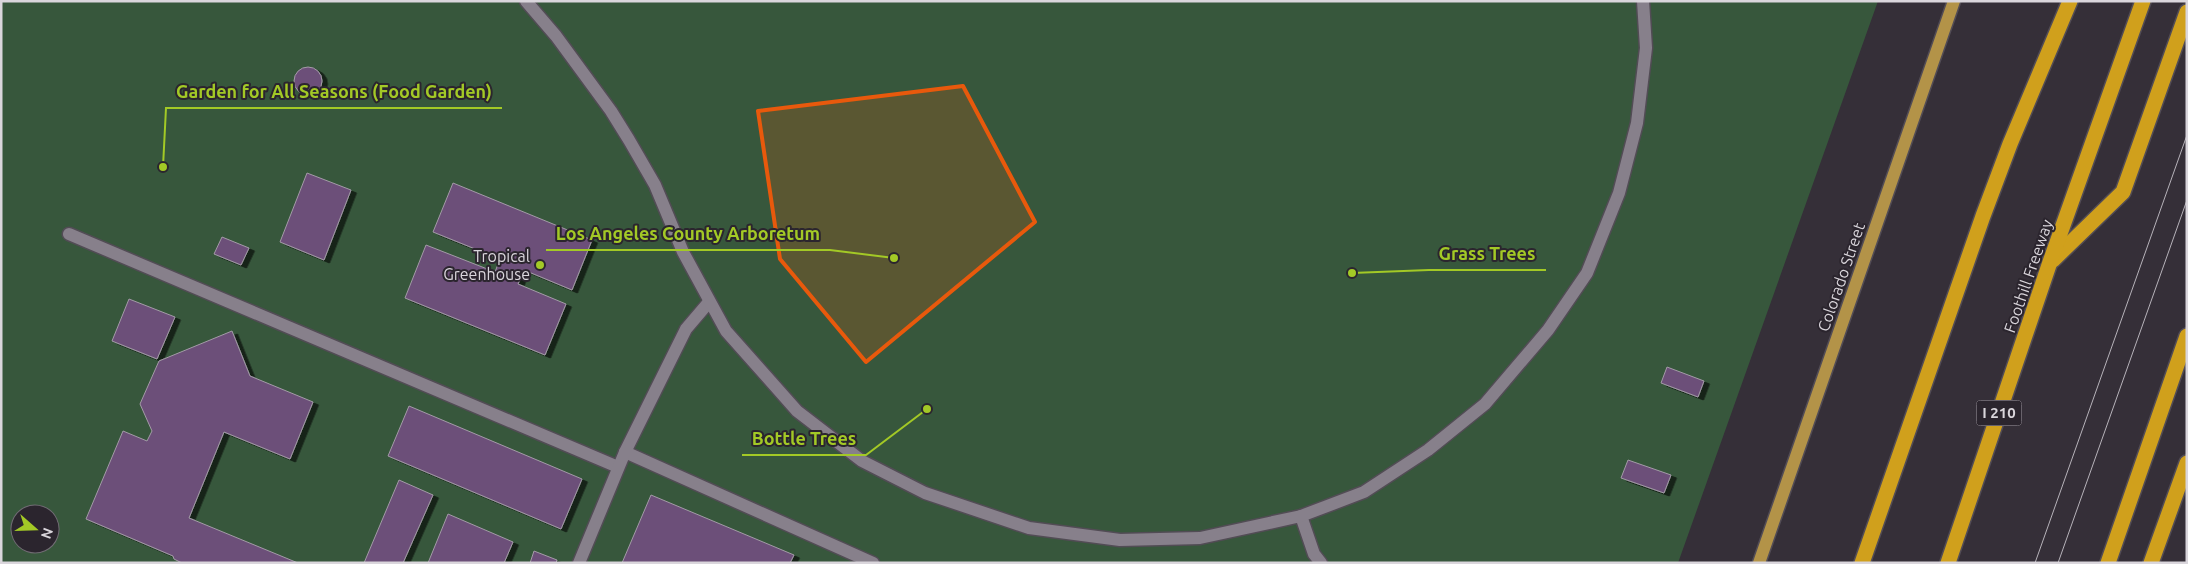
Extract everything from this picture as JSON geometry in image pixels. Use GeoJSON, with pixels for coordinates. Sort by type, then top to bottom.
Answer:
{"type":"FeatureCollection","features":[{"type":"Feature","properties":{"kind":"highway"},"geometry":{"type":"LineString","coordinates":[[1862,563],[1983,216],[2020,119],[2070,1]]}},
{"type":"Feature","properties":{"kind":"highway","name":"Foothill Freeway"},"geometry":{"type":"LineString","coordinates":[[1948,563],[2050,262],[2143,1]]}},
{"type":"Feature","properties":{"kind":"highway"},"geometry":{"type":"LineString","coordinates":[[2050,262],[2123,192],[2187,12]]}},
{"type":"Feature","properties":{"kind":"highway"},"geometry":{"type":"LineString","coordinates":[[2108,563],[2187,336]]}},
{"type":"Feature","properties":{"kind":"highway"},"geometry":{"type":"LineString","coordinates":[[2151,563],[2187,463]]}},
{"type":"Feature","properties":{"kind":"main road","name":"Colorado Street"},"geometry":{"type":"LineString","coordinates":[[1759,563],[1954,1]]}},
{"type":"Feature","properties":{"kind":"street"},"geometry":{"type":"LineString","coordinates":[[526,1],[556,36],[624,133],[655,185],[683,252],[726,331],[796,411],[862,461],[925,493],[1029,528],[1120,540],[1200,538],[1301,516],[1364,492],[1428,450],[1485,404],[1548,330],[1587,273],[1619,192],[1637,123],[1646,48],[1643,1]]}},
{"type":"Feature","properties":{"kind":"street"},"geometry":{"type":"LineString","coordinates":[[70,234],[618,467]]}},
{"type":"Feature","properties":{"kind":"street"},"geometry":{"type":"LineString","coordinates":[[579,563],[618,467],[686,328],[709,302]]}},
{"type":"Feature","properties":{"kind":"street"},"geometry":{"type":"LineString","coordinates":[[625,452],[873,563]]}},
{"type":"Feature","properties":{"kind":"street"},"geometry":{"type":"LineString","coordinates":[[1301,516],[1314,554],[1321,563]]}},
{"type":"Feature","properties":{"kind":"highlighted area"},"geometry":{"type":"Polygon","coordinates":[[[963,86],[1035,222],[866,362],[780,259],[758,111],[963,86]]]}},
{"type":"Feature","properties":{"kind":"green space"},"geometry":{"type":"Polygon","coordinates":[[[1,1],[1878,1],[1678,563],[1,563],[1,1]]]}},
{"type":"Feature","properties":{"kind":"building"},"geometry":{"type":"Polygon","coordinates":[[[308,67],[318,71],[322,81],[318,91],[308,95],[298,91],[294,81],[298,71],[308,67]]]}},
{"type":"Feature","properties":{"kind":"building"},"geometry":{"type":"Polygon","coordinates":[[[307,173],[351,190],[324,260],[280,242],[307,173]]]}},
{"type":"Feature","properties":{"kind":"building","name":"Tropical Greenhouse"},"geometry":{"type":"Polygon","coordinates":[[[453,183],[592,240],[572,290],[524,270],[518,284],[566,304],[545,355],[405,298],[426,245],[495,272],[500,259],[433,232],[453,183]]]}},
{"type":"Feature","properties":{"kind":"building"},"geometry":{"type":"Polygon","coordinates":[[[222,237],[249,248],[241,265],[214,254],[222,237]]]}},
{"type":"Feature","properties":{"kind":"building"},"geometry":{"type":"Polygon","coordinates":[[[129,299],[175,317],[157,359],[112,341],[129,299]]]}},
{"type":"Feature","properties":{"kind":"building"},"geometry":{"type":"Polygon","coordinates":[[[232,331],[250,376],[313,402],[290,459],[224,432],[189,518],[298,563],[182,563],[174,559],[173,556],[86,519],[123,431],[147,441],[152,431],[140,404],[159,361],[232,331]]]}},
{"type":"Feature","properties":{"kind":"building"},"geometry":{"type":"Polygon","coordinates":[[[1667,367],[1704,381],[1698,397],[1661,383],[1667,367]]]}},
{"type":"Feature","properties":{"kind":"building"},"geometry":{"type":"Polygon","coordinates":[[[409,406],[582,479],[561,529],[388,456],[409,406]]]}},
{"type":"Feature","properties":{"kind":"building"},"geometry":{"type":"Polygon","coordinates":[[[1628,460],[1671,475],[1664,493],[1621,478],[1628,460]]]}},
{"type":"Feature","properties":{"kind":"building"},"geometry":{"type":"Polygon","coordinates":[[[399,480],[433,495],[403,563],[364,563],[399,480]]]}},
{"type":"Feature","properties":{"kind":"building"},"geometry":{"type":"Polygon","coordinates":[[[651,495],[794,555],[790,563],[622,563],[651,495]]]}},
{"type":"Feature","properties":{"kind":"building"},"geometry":{"type":"Polygon","coordinates":[[[448,514],[513,542],[504,563],[428,563],[448,514]]]}},
{"type":"Feature","properties":{"kind":"building"},"geometry":{"type":"Polygon","coordinates":[[[534,551],[557,560],[556,563],[530,563],[534,551]]]}},
{"type":"Feature","properties":{"kind":"tram line"},"geometry":{"type":"LineString","coordinates":[[2035,563],[2187,135]]}},
{"type":"Feature","properties":{"kind":"tram line"},"geometry":{"type":"LineString","coordinates":[[2058,563],[2187,200]]}},
{"type":"Feature","properties":{"kind":"place","name":"Garden for All Seasons (Food Garden)"},"geometry":{"type":"Point","coordinates":[163,167]}},
{"type":"Feature","properties":{"kind":"place","name":"Los Angeles County Arboretum"},"geometry":{"type":"Point","coordinates":[894,258]}},
{"type":"Feature","properties":{"kind":"place","name":"Tropical Greenhouse"},"geometry":{"type":"Point","coordinates":[540,265]}},
{"type":"Feature","properties":{"kind":"place","name":"Grass Trees"},"geometry":{"type":"Point","coordinates":[1352,273]}},
{"type":"Feature","properties":{"kind":"place","name":"Bottle Trees"},"geometry":{"type":"Point","coordinates":[927,409]}}]}
